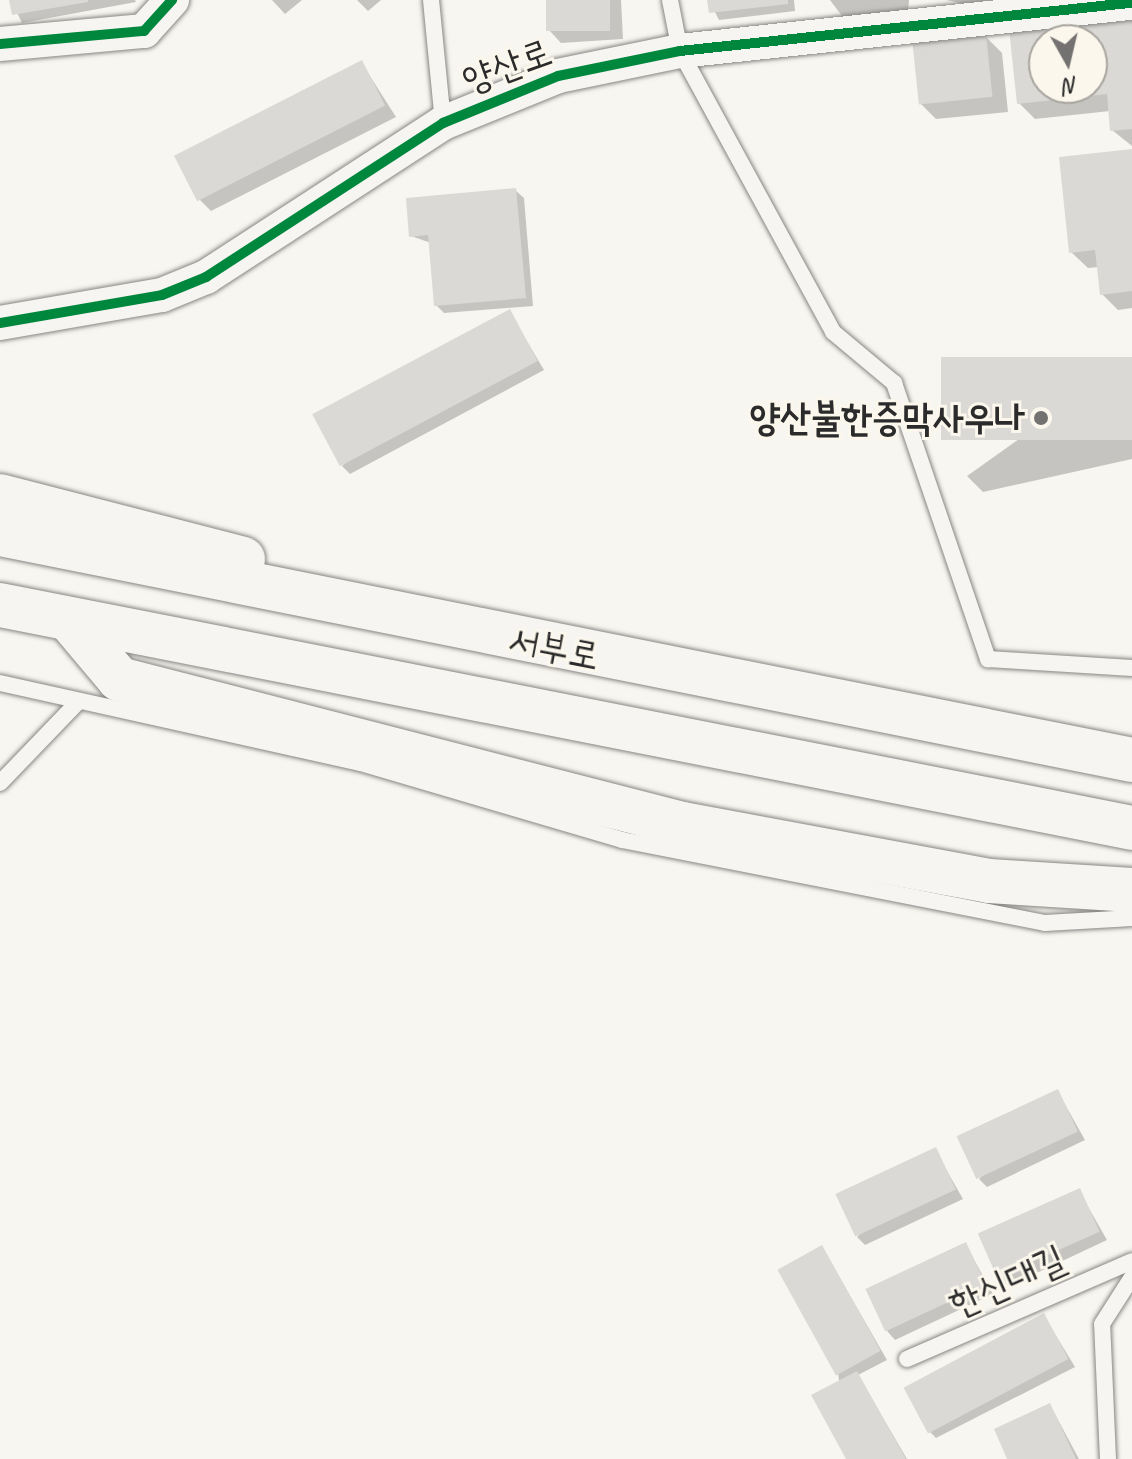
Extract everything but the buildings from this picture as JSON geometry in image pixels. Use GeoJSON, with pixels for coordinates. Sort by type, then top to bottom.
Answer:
{"type":"FeatureCollection","features":[{"type":"Feature","properties":{"kind":"main road"},"geometry":{"type":"LineString","coordinates":[[0,496],[557,648]]}},
{"type":"Feature","properties":{"kind":"main road","name":"서부로"},"geometry":{"type":"LineString","coordinates":[[0,534],[557,648],[1121,758]]}},
{"type":"Feature","properties":{"kind":"main road","name":"서부로"},"geometry":{"type":"LineString","coordinates":[[0,605],[72,623],[1132,828]]}},
{"type":"Feature","properties":{"kind":"main road"},"geometry":{"type":"LineString","coordinates":[[72,623],[119,679],[682,824],[989,881],[1132,890]]}},
{"type":"Feature","properties":{"kind":"street"},"geometry":{"type":"LineString","coordinates":[[0,44],[144,31],[172,0]]}},
{"type":"Feature","properties":{"kind":"street","name":"양산로"},"geometry":{"type":"LineString","coordinates":[[0,323],[162,295],[206,277],[443,123],[558,76],[680,51],[1110,3]]}},
{"type":"Feature","properties":{"kind":"lane"},"geometry":{"type":"LineString","coordinates":[[431,0],[443,123]]}},
{"type":"Feature","properties":{"kind":"lane"},"geometry":{"type":"LineString","coordinates":[[670,0],[680,51],[833,332],[894,383],[988,659],[1132,668]]}},
{"type":"Feature","properties":{"kind":"lane"},"geometry":{"type":"LineString","coordinates":[[0,683],[77,703],[361,763],[622,840],[1045,923],[1132,918]]}},
{"type":"Feature","properties":{"kind":"lane"},"geometry":{"type":"LineString","coordinates":[[0,783],[77,703]]}},
{"type":"Feature","properties":{"kind":"lane","name":"한신대길"},"geometry":{"type":"LineString","coordinates":[[907,1359],[1132,1261]]}},
{"type":"Feature","properties":{"kind":"lane","name":"한신대길"},"geometry":{"type":"LineString","coordinates":[[1108,1459],[1102,1324],[1132,1277]]}},
{"type":"Feature","properties":{"kind":"cycle path"},"geometry":{"type":"LineString","coordinates":[[0,44],[144,31],[172,0]]}},
{"type":"Feature","properties":{"kind":"cycle path"},"geometry":{"type":"LineString","coordinates":[[0,323],[162,295],[206,277],[443,123],[558,76],[680,51],[1132,3]]}},
{"type":"Feature","properties":{"kind":"place","name":"양산불한증막사우나"},"geometry":{"type":"Point","coordinates":[1041,418]}}]}
